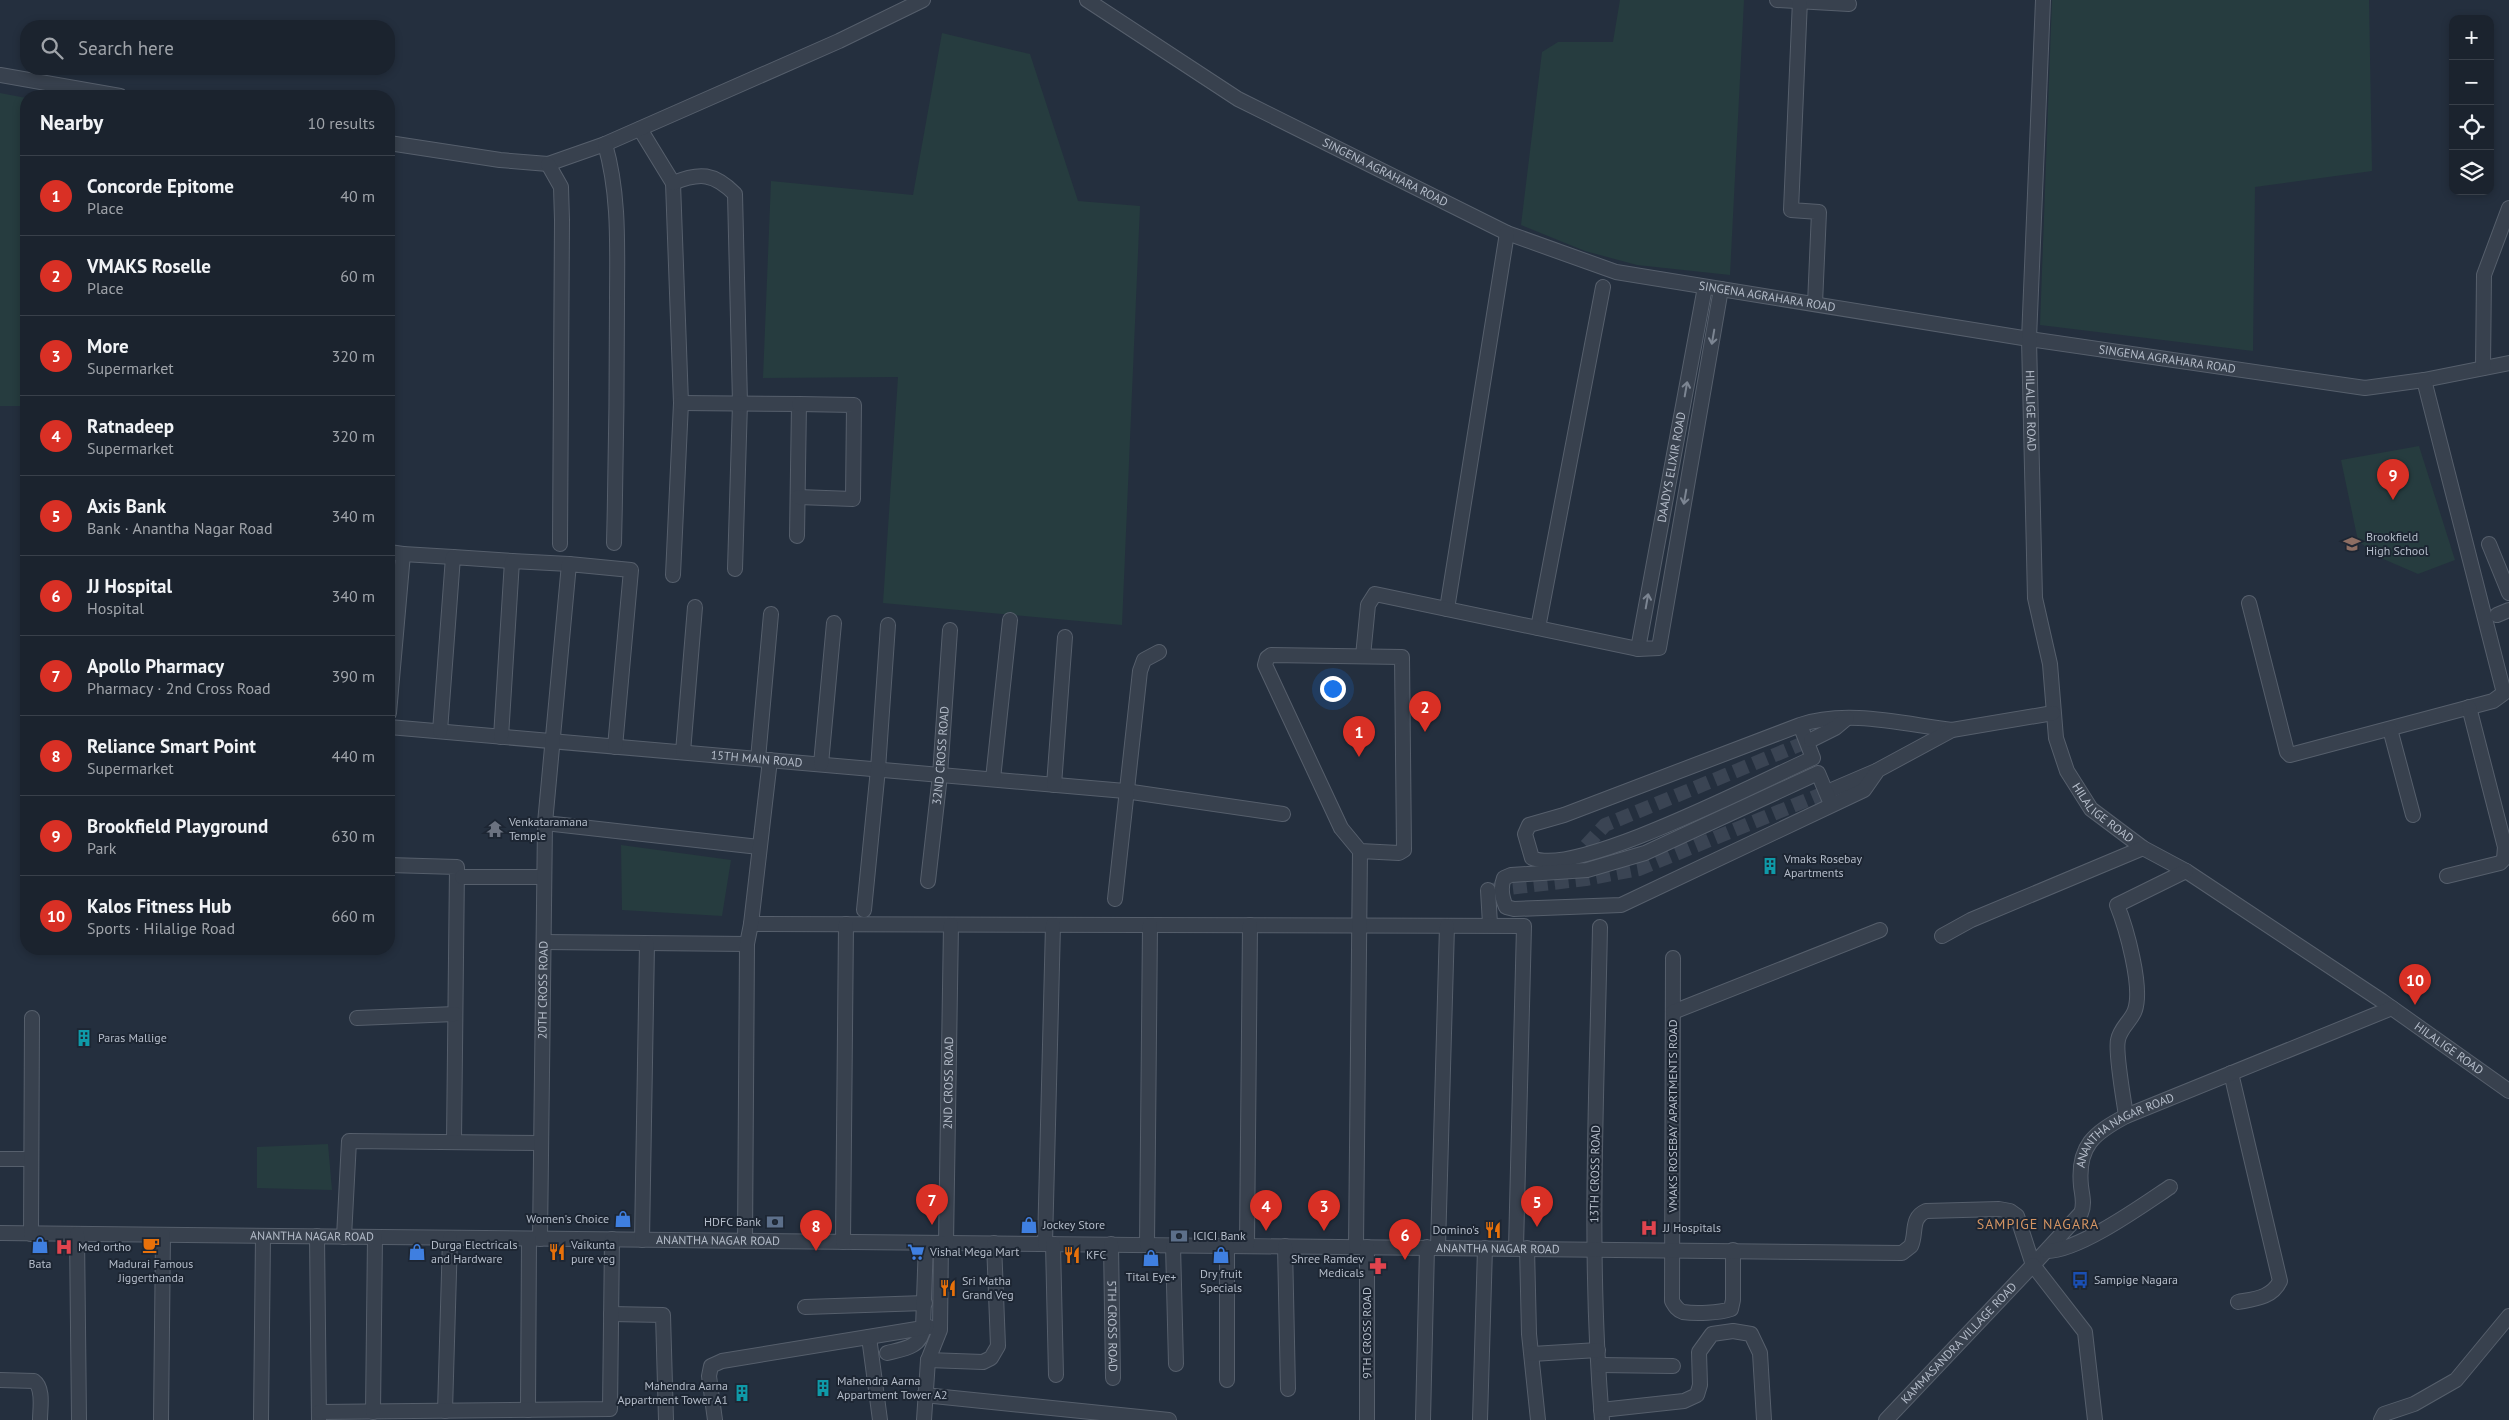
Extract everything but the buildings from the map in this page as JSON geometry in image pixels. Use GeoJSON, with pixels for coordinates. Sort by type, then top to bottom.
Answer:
{"type":"FeatureCollection","features":[{"type":"Feature","properties":{"kind":"street"},"geometry":{"type":"LineString","coordinates":[[395,144],[500,160],[548,164],[606,144],[839,41],[923,0]]}},
{"type":"Feature","properties":{"kind":"street","name":"SINGENA AGRAHARA ROAD"},"geometry":{"type":"LineString","coordinates":[[1087,0],[1238,99],[1507,232],[1616,272],[2029,339],[2365,388],[2424,380],[2509,362]]}},
{"type":"Feature","properties":{"kind":"street"},"geometry":{"type":"LineString","coordinates":[[1778,0],[1849,4]]}},
{"type":"Feature","properties":{"kind":"street","name":"HILALIGE ROAD"},"geometry":{"type":"LineString","coordinates":[[2043,0],[2029,339],[2035,598],[2050,664],[2053,713],[2061,756],[2073,783],[2092,808],[2143,848],[2186,871],[2392,1008],[2509,1091]]}},
{"type":"Feature","properties":{"kind":"street"},"geometry":{"type":"LineString","coordinates":[[1800,1],[1791,210],[1819,212],[1815,304]]}},
{"type":"Feature","properties":{"kind":"street"},"geometry":{"type":"LineString","coordinates":[[0,75],[86,90]]}},
{"type":"Feature","properties":{"kind":"street"},"geometry":{"type":"LineString","coordinates":[[640,129],[672,183],[681,403],[673,574]]}},
{"type":"Feature","properties":{"kind":"street"},"geometry":{"type":"LineString","coordinates":[[606,144],[614,173],[616,217],[617,418],[614,543]]}},
{"type":"Feature","properties":{"kind":"street"},"geometry":{"type":"LineString","coordinates":[[548,164],[560,187],[562,220],[560,544]]}},
{"type":"Feature","properties":{"kind":"street"},"geometry":{"type":"LineString","coordinates":[[672,183],[685,178],[706,176],[721,180],[735,194],[740,403],[735,569]]}},
{"type":"Feature","properties":{"kind":"street"},"geometry":{"type":"LineString","coordinates":[[2483,368],[2484,275],[2509,208]]}},
{"type":"Feature","properties":{"kind":"street"},"geometry":{"type":"LineString","coordinates":[[1447,609],[1507,232]]}},
{"type":"Feature","properties":{"kind":"street","name":"DAADYS ELIXIR ROAD"},"geometry":{"type":"LineString","coordinates":[[1705,286],[1638,648],[1660,648],[1721,289]]}},
{"type":"Feature","properties":{"kind":"street"},"geometry":{"type":"LineString","coordinates":[[1538,628],[1603,288]]}},
{"type":"Feature","properties":{"kind":"street"},"geometry":{"type":"LineString","coordinates":[[2249,603],[2287,752],[2290,754],[2297,754],[2492,701],[2504,692],[2424,380]]}},
{"type":"Feature","properties":{"kind":"street"},"geometry":{"type":"LineString","coordinates":[[681,403],[854,405],[853,499],[798,497]]}},
{"type":"Feature","properties":{"kind":"street"},"geometry":{"type":"LineString","coordinates":[[797,536],[799,404]]}},
{"type":"Feature","properties":{"kind":"street"},"geometry":{"type":"LineString","coordinates":[[2489,544],[2509,593]]}},
{"type":"Feature","properties":{"kind":"street"},"geometry":{"type":"LineString","coordinates":[[395,553],[631,570],[615,747]]}},
{"type":"Feature","properties":{"kind":"street"},"geometry":{"type":"LineString","coordinates":[[395,649],[404,554]]}},
{"type":"Feature","properties":{"kind":"street"},"geometry":{"type":"LineString","coordinates":[[440,732],[453,557]]}},
{"type":"Feature","properties":{"kind":"street"},"geometry":{"type":"LineString","coordinates":[[501,737],[512,561]]}},
{"type":"Feature","properties":{"kind":"street","name":"20TH CROSS ROAD"},"geometry":{"type":"LineString","coordinates":[[528,1410],[534,1239],[541,1143],[545,823],[569,564]]}},
{"type":"Feature","properties":{"kind":"street"},"geometry":{"type":"LineString","coordinates":[[1363,656],[1368,605],[1375,594],[1638,648]]}},
{"type":"Feature","properties":{"kind":"street"},"geometry":{"type":"LineString","coordinates":[[682,752],[696,607]]}},
{"type":"Feature","properties":{"kind":"street"},"geometry":{"type":"LineString","coordinates":[[745,1241],[747,944],[751,924],[759,847],[771,614]]}},
{"type":"Feature","properties":{"kind":"street"},"geometry":{"type":"LineString","coordinates":[[993,779],[1010,620]]}},
{"type":"Feature","properties":{"kind":"street"},"geometry":{"type":"LineString","coordinates":[[821,764],[834,623]]}},
{"type":"Feature","properties":{"kind":"street"},"geometry":{"type":"LineString","coordinates":[[864,910],[878,769],[888,625]]}},
{"type":"Feature","properties":{"kind":"street","name":"32ND CROSS ROAD"},"geometry":{"type":"LineString","coordinates":[[928,881],[940,775],[950,630]]}},
{"type":"Feature","properties":{"kind":"street"},"geometry":{"type":"LineString","coordinates":[[1054,785],[1065,637]]}},
{"type":"Feature","properties":{"kind":"street"},"geometry":{"type":"LineString","coordinates":[[1115,899],[1125,791],[1140,671],[1144,660],[1159,652]]}},
{"type":"Feature","properties":{"kind":"street"},"geometry":{"type":"LineString","coordinates":[[1271,655],[1363,656],[1402,657],[1404,850],[1399,853],[1360,851],[1341,828],[1265,665],[1265,661],[1271,655]]}},
{"type":"Feature","properties":{"kind":"street"},"geometry":{"type":"LineString","coordinates":[[2447,876],[2500,863],[2505,854],[2505,847],[2469,707]]}},
{"type":"Feature","properties":{"kind":"street"},"geometry":{"type":"LineString","coordinates":[[1831,804],[1818,773],[1645,853],[1587,870],[1539,862],[1532,858],[1525,834],[1528,825],[1564,816],[1814,720],[1848,718],[1952,730],[2053,713]]}},
{"type":"Feature","properties":{"kind":"street"},"geometry":{"type":"LineString","coordinates":[[1811,740],[1835,728],[1848,718]]}},
{"type":"Feature","properties":{"kind":"street"},"geometry":{"type":"LineString","coordinates":[[1800,725],[1813,758],[1645,835],[1562,865],[1504,878],[1502,884],[1503,900],[1506,907],[1620,905],[1864,790],[1878,770]]}},
{"type":"Feature","properties":{"kind":"street","name":"15TH MAIN ROAD"},"geometry":{"type":"LineString","coordinates":[[395,728],[1125,791],[1283,814]]}},
{"type":"Feature","properties":{"kind":"street"},"geometry":{"type":"LineString","coordinates":[[2390,729],[2413,815]]}},
{"type":"Feature","properties":{"kind":"street"},"geometry":{"type":"LineString","coordinates":[[1834,789],[1878,770],[1952,730]]}},
{"type":"Feature","properties":{"kind":"street"},"geometry":{"type":"LineString","coordinates":[[545,823],[759,847]]}},
{"type":"Feature","properties":{"kind":"street"},"geometry":{"type":"LineString","coordinates":[[1942,936],[1971,920],[2143,848]]}},
{"type":"Feature","properties":{"kind":"street","name":"9TH CROSS ROAD"},"geometry":{"type":"LineString","coordinates":[[1360,851],[1362,1246],[1367,1420]]}},
{"type":"Feature","properties":{"kind":"street"},"geometry":{"type":"LineString","coordinates":[[395,865],[457,867],[454,1142]]}},
{"type":"Feature","properties":{"kind":"street"},"geometry":{"type":"LineString","coordinates":[[2126,1116],[2118,1040],[2125,1024],[2135,1010],[2137,990],[2128,941],[2117,905],[2186,871]]}},
{"type":"Feature","properties":{"kind":"street"},"geometry":{"type":"LineString","coordinates":[[462,877],[543,877]]}},
{"type":"Feature","properties":{"kind":"street"},"geometry":{"type":"LineString","coordinates":[[1488,890],[1490,924]]}},
{"type":"Feature","properties":{"kind":"street"},"geometry":{"type":"LineString","coordinates":[[751,924],[1360,926],[1490,924],[1524,926],[1522,1248],[1538,1420]]}},
{"type":"Feature","properties":{"kind":"street"},"geometry":{"type":"LineString","coordinates":[[843,1242],[846,924]]}},
{"type":"Feature","properties":{"kind":"street","name":"2ND CROSS ROAD"},"geometry":{"type":"LineString","coordinates":[[924,1420],[924,1396],[928,1360],[936,1344],[940,1326],[951,925]]}},
{"type":"Feature","properties":{"kind":"street"},"geometry":{"type":"LineString","coordinates":[[1052,925],[1049,1244],[1056,1375]]}},
{"type":"Feature","properties":{"kind":"street"},"geometry":{"type":"LineString","coordinates":[[1148,1245],[1150,925]]}},
{"type":"Feature","properties":{"kind":"street"},"geometry":{"type":"LineString","coordinates":[[1247,1246],[1250,925]]}},
{"type":"Feature","properties":{"kind":"street"},"geometry":{"type":"LineString","coordinates":[[1423,1420],[1447,926]]}},
{"type":"Feature","properties":{"kind":"street","name":"13TH CROSS ROAD"},"geometry":{"type":"LineString","coordinates":[[1600,927],[1593,1249],[1595,1323],[1600,1365],[1602,1415]]}},
{"type":"Feature","properties":{"kind":"street"},"geometry":{"type":"LineString","coordinates":[[1673,1012],[1880,930]]}},
{"type":"Feature","properties":{"kind":"street"},"geometry":{"type":"LineString","coordinates":[[544,942],[747,944]]}},
{"type":"Feature","properties":{"kind":"street"},"geometry":{"type":"LineString","coordinates":[[642,1240],[647,944]]}},
{"type":"Feature","properties":{"kind":"street","name":"VMAKS ROSEBAY APARTMENTS ROAD"},"geometry":{"type":"LineString","coordinates":[[1673,958],[1672,1301],[1675,1307],[1682,1312],[1724,1311],[1731,1309],[1733,1300],[1733,1250]]}},
{"type":"Feature","properties":{"kind":"street","name":"ANANTHA NAGAR ROAD"},"geometry":{"type":"LineString","coordinates":[[0,1233],[1902,1253],[1911,1246],[1915,1222],[1926,1211],[1999,1209],[2010,1211],[2018,1216],[2033,1265],[2083,1208],[2081,1168],[2090,1140],[2104,1128],[2126,1116],[2323,1038],[2392,1008]]}},
{"type":"Feature","properties":{"kind":"street"},"geometry":{"type":"LineString","coordinates":[[357,1018],[455,1014]]}},
{"type":"Feature","properties":{"kind":"street"},"geometry":{"type":"LineString","coordinates":[[31,1234],[32,1018]]}},
{"type":"Feature","properties":{"kind":"street"},"geometry":{"type":"LineString","coordinates":[[2231,1073],[2280,1281],[2272,1292],[2266,1296],[2238,1302]]}},
{"type":"Feature","properties":{"kind":"street"},"geometry":{"type":"LineString","coordinates":[[344,1237],[350,1142],[541,1143]]}},
{"type":"Feature","properties":{"kind":"street"},"geometry":{"type":"LineString","coordinates":[[0,1159],[31,1160]]}},
{"type":"Feature","properties":{"kind":"street"},"geometry":{"type":"LineString","coordinates":[[2047,1251],[2060,1251],[2122,1219],[2170,1187]]}},
{"type":"Feature","properties":{"kind":"street"},"geometry":{"type":"LineString","coordinates":[[77,1234],[79,1420]]}},
{"type":"Feature","properties":{"kind":"street"},"geometry":{"type":"LineString","coordinates":[[161,1420],[163,1235]]}},
{"type":"Feature","properties":{"kind":"street"},"geometry":{"type":"LineString","coordinates":[[261,1420],[263,1236]]}},
{"type":"Feature","properties":{"kind":"street"},"geometry":{"type":"LineString","coordinates":[[317,1236],[319,1416],[373,1412],[610,1409],[612,1239]]}},
{"type":"Feature","properties":{"kind":"street"},"geometry":{"type":"LineString","coordinates":[[373,1412],[375,1237]]}},
{"type":"Feature","properties":{"kind":"street"},"geometry":{"type":"LineString","coordinates":[[445,1411],[450,1238]]}},
{"type":"Feature","properties":{"kind":"street"},"geometry":{"type":"LineString","coordinates":[[887,1352],[917,1344],[922,1336],[925,1303],[926,1242]]}},
{"type":"Feature","properties":{"kind":"street"},"geometry":{"type":"LineString","coordinates":[[928,1360],[982,1362],[991,1358],[998,1346],[994,1243]]}},
{"type":"Feature","properties":{"kind":"street","name":"5TH CROSS ROAD"},"geometry":{"type":"LineString","coordinates":[[1111,1244],[1113,1378]]}},
{"type":"Feature","properties":{"kind":"street"},"geometry":{"type":"LineString","coordinates":[[1173,1245],[1176,1364]]}},
{"type":"Feature","properties":{"kind":"street"},"geometry":{"type":"LineString","coordinates":[[1227,1245],[1227,1380]]}},
{"type":"Feature","properties":{"kind":"street"},"geometry":{"type":"LineString","coordinates":[[1284,1246],[1288,1389]]}},
{"type":"Feature","properties":{"kind":"street"},"geometry":{"type":"LineString","coordinates":[[1480,1420],[1485,1248]]}},
{"type":"Feature","properties":{"kind":"street"},"geometry":{"type":"LineString","coordinates":[[2033,1265],[2085,1332],[2095,1420]]}},
{"type":"Feature","properties":{"kind":"street","name":"KAMMASANDRA VILLAGE ROAD"},"geometry":{"type":"LineString","coordinates":[[1886,1420],[2033,1265]]}},
{"type":"Feature","properties":{"kind":"street"},"geometry":{"type":"LineString","coordinates":[[805,1307],[925,1303]]}},
{"type":"Feature","properties":{"kind":"street"},"geometry":{"type":"LineString","coordinates":[[611,1314],[663,1315],[666,1420]]}},
{"type":"Feature","properties":{"kind":"street"},"geometry":{"type":"LineString","coordinates":[[2381,1420],[2384,1414],[2414,1404],[2456,1380],[2509,1316]]}},
{"type":"Feature","properties":{"kind":"street"},"geometry":{"type":"LineString","coordinates":[[715,1420],[709,1376],[711,1366],[722,1361],[940,1326]]}},
{"type":"Feature","properties":{"kind":"street"},"geometry":{"type":"LineString","coordinates":[[1602,1415],[1684,1401],[1697,1395],[1700,1384],[1699,1352],[1712,1334],[1733,1331],[1751,1334],[1760,1353],[1764,1420]]}},
{"type":"Feature","properties":{"kind":"street"},"geometry":{"type":"LineString","coordinates":[[868,1337],[880,1420]]}},
{"type":"Feature","properties":{"kind":"street"},"geometry":{"type":"LineString","coordinates":[[1532,1354],[1598,1350]]}},
{"type":"Feature","properties":{"kind":"street"},"geometry":{"type":"LineString","coordinates":[[1600,1365],[1673,1366]]}},
{"type":"Feature","properties":{"kind":"street"},"geometry":{"type":"LineString","coordinates":[[0,1380],[34,1381],[38,1384],[40,1391],[40,1420]]}},
{"type":"Feature","properties":{"kind":"street"},"geometry":{"type":"LineString","coordinates":[[924,1396],[1169,1420]]}},
{"type":"Feature","properties":{"kind":"green space"},"geometry":{"type":"Polygon","coordinates":[[[1620,0],[1744,0],[1730,275],[1637,265],[1585,251],[1521,225],[1542,52],[1558,42],[1613,42],[1620,0]]]}},
{"type":"Feature","properties":{"kind":"green space"},"geometry":{"type":"Polygon","coordinates":[[[2052,0],[2369,0],[2372,171],[2255,187],[2253,351],[2040,325],[2052,0]]]}},
{"type":"Feature","properties":{"kind":"green space"},"geometry":{"type":"Polygon","coordinates":[[[942,33],[1030,54],[1078,201],[1140,206],[1122,625],[883,603],[898,377],[763,378],[771,181],[913,195],[942,33]]]}},
{"type":"Feature","properties":{"kind":"green space"},"geometry":{"type":"Polygon","coordinates":[[[0,93],[20,97],[20,406],[0,406],[0,93]]]}},
{"type":"Feature","properties":{"kind":"green space"},"geometry":{"type":"Polygon","coordinates":[[[2419,446],[2455,560],[2418,574],[2381,558],[2358,541],[2341,460],[2419,446]]]}},
{"type":"Feature","properties":{"kind":"green space"},"geometry":{"type":"Polygon","coordinates":[[[621,845],[731,860],[722,916],[622,910],[621,845]]]}},
{"type":"Feature","properties":{"kind":"green space"},"geometry":{"type":"Polygon","coordinates":[[[328,1144],[332,1190],[257,1188],[257,1147],[328,1144]]]}},
{"type":"Feature","properties":{"kind":"tunnel"},"geometry":{"type":"LineString","coordinates":[[1581,866],[1585,847],[1605,825],[1811,740]]}},
{"type":"Feature","properties":{"kind":"tunnel"},"geometry":{"type":"LineString","coordinates":[[1492,890],[1586,879],[1639,869],[1834,789]]}},
{"type":"Feature","properties":{"kind":"place","name":"Brookfield Playground"},"geometry":{"type":"Point","coordinates":[2393,500]}},
{"type":"Feature","properties":{"kind":"place","name":"Brookfield High School"},"geometry":{"type":"Point","coordinates":[2352,544]}},
{"type":"Feature","properties":{"kind":"place","name":"VMAKS Roselle"},"geometry":{"type":"Point","coordinates":[1425,732]}},
{"type":"Feature","properties":{"kind":"place","name":"Concorde Epitome"},"geometry":{"type":"Point","coordinates":[1359,757]}},
{"type":"Feature","properties":{"kind":"place","name":"Venkataramana Temple"},"geometry":{"type":"Point","coordinates":[495,829]}},
{"type":"Feature","properties":{"kind":"place","name":"Vmaks Rosebay Apartments"},"geometry":{"type":"Point","coordinates":[1770,866]}},
{"type":"Feature","properties":{"kind":"place","name":"Kalos Fitness Hub"},"geometry":{"type":"Point","coordinates":[2415,1005]}},
{"type":"Feature","properties":{"kind":"place","name":"Paras Mallige"},"geometry":{"type":"Point","coordinates":[84,1038]}},
{"type":"Feature","properties":{"kind":"place","name":"Women's Choice"},"geometry":{"type":"Point","coordinates":[623,1219]}},
{"type":"Feature","properties":{"kind":"place","name":"HDFC Bank"},"geometry":{"type":"Point","coordinates":[775,1222]}},
{"type":"Feature","properties":{"kind":"place","name":"Apollo Pharmacy"},"geometry":{"type":"Point","coordinates":[932,1225]}},
{"type":"Feature","properties":{"kind":"place","name":"Jockey Store"},"geometry":{"type":"Point","coordinates":[1029,1225]}},
{"type":"Feature","properties":{"kind":"place","name":"Axis Bank"},"geometry":{"type":"Point","coordinates":[1537,1227]}},
{"type":"Feature","properties":{"kind":"place","name":"JJ Hospitals"},"geometry":{"type":"Point","coordinates":[1649,1228]}},
{"type":"Feature","properties":{"kind":"place","name":"Domino's"},"geometry":{"type":"Point","coordinates":[1493,1230]}},
{"type":"Feature","properties":{"kind":"place","name":"Ratnadeep"},"geometry":{"type":"Point","coordinates":[1266,1231]}},
{"type":"Feature","properties":{"kind":"place","name":"More"},"geometry":{"type":"Point","coordinates":[1324,1231]}},
{"type":"Feature","properties":{"kind":"place","name":"ICICI Bank"},"geometry":{"type":"Point","coordinates":[1179,1236]}},
{"type":"Feature","properties":{"kind":"place","name":"Bata"},"geometry":{"type":"Point","coordinates":[40,1245]}},
{"type":"Feature","properties":{"kind":"place","name":"Madurai Famous Jiggerthanda"},"geometry":{"type":"Point","coordinates":[151,1245]}},
{"type":"Feature","properties":{"kind":"place","name":"Med ortho"},"geometry":{"type":"Point","coordinates":[64,1247]}},
{"type":"Feature","properties":{"kind":"place","name":"Reliance Smart Point"},"geometry":{"type":"Point","coordinates":[816,1251]}},
{"type":"Feature","properties":{"kind":"place","name":"Durga Electricals and Hardware"},"geometry":{"type":"Point","coordinates":[417,1252]}},
{"type":"Feature","properties":{"kind":"place","name":"Vaikunta pure veg"},"geometry":{"type":"Point","coordinates":[557,1252]}},
{"type":"Feature","properties":{"kind":"place","name":"Vishal Mega Mart"},"geometry":{"type":"Point","coordinates":[916,1252]}},
{"type":"Feature","properties":{"kind":"place","name":"KFC"},"geometry":{"type":"Point","coordinates":[1072,1255]}},
{"type":"Feature","properties":{"kind":"place","name":"Dry fruit Specials"},"geometry":{"type":"Point","coordinates":[1221,1255]}},
{"type":"Feature","properties":{"kind":"place","name":"Tital Eye+"},"geometry":{"type":"Point","coordinates":[1151,1258]}},
{"type":"Feature","properties":{"kind":"place","name":"JJ Hospital"},"geometry":{"type":"Point","coordinates":[1405,1260]}},
{"type":"Feature","properties":{"kind":"place","name":"Shree Ramdev Medicals"},"geometry":{"type":"Point","coordinates":[1378,1266]}},
{"type":"Feature","properties":{"kind":"place","name":"Sampige Nagara"},"geometry":{"type":"Point","coordinates":[2080,1280]}},
{"type":"Feature","properties":{"kind":"place","name":"Sri Matha Grand Veg"},"geometry":{"type":"Point","coordinates":[948,1288]}},
{"type":"Feature","properties":{"kind":"place","name":"Mahendra Aarna Appartment Tower A2"},"geometry":{"type":"Point","coordinates":[823,1388]}},
{"type":"Feature","properties":{"kind":"place","name":"Mahendra Aarna Appartment Tower A1"},"geometry":{"type":"Point","coordinates":[742,1393]}},
{"type":"Feature","properties":{"kind":"district","name":"SAMPIGE NAGARA"},"geometry":{"type":"Point","coordinates":[2038,1224]}}]}
